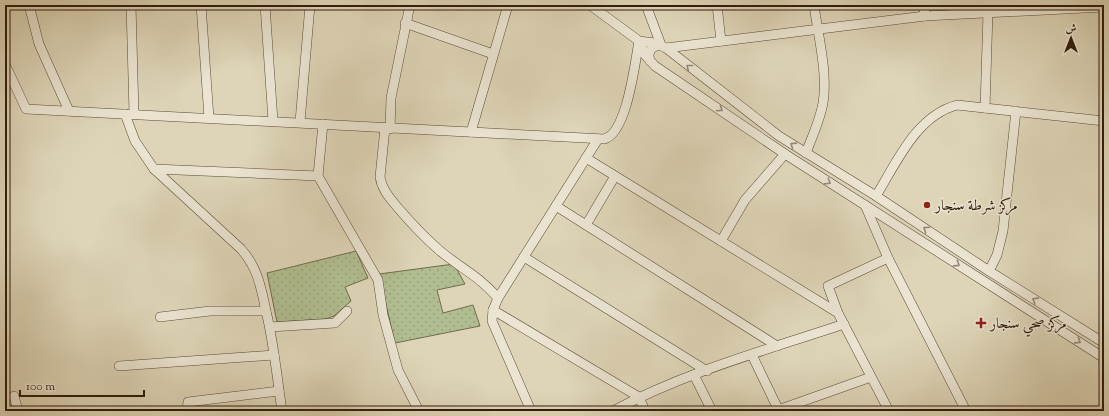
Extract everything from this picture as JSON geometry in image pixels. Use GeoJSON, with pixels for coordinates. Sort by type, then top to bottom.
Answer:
{"type":"FeatureCollection","features":[{"type":"Feature","properties":{"kind":"street"},"geometry":{"type":"LineString","coordinates":[[29,5],[39,44],[69,111]]}},
{"type":"Feature","properties":{"kind":"street"},"geometry":{"type":"LineString","coordinates":[[131,5],[130,114],[135,141],[154,168],[247,256],[258,278],[270,327],[282,411]]}},
{"type":"Feature","properties":{"kind":"street"},"geometry":{"type":"LineString","coordinates":[[201,5],[209,118]]}},
{"type":"Feature","properties":{"kind":"street"},"geometry":{"type":"LineString","coordinates":[[265,5],[273,121]]}},
{"type":"Feature","properties":{"kind":"street"},"geometry":{"type":"LineString","coordinates":[[300,122],[310,5]]}},
{"type":"Feature","properties":{"kind":"street"},"geometry":{"type":"LineString","coordinates":[[410,5],[405,23],[391,98],[380,177],[381,184],[386,194],[426,238],[439,250],[476,276],[498,298]]}},
{"type":"Feature","properties":{"kind":"street"},"geometry":{"type":"LineString","coordinates":[[471,132],[508,5]]}},
{"type":"Feature","properties":{"kind":"street"},"geometry":{"type":"LineString","coordinates":[[590,5],[602,8],[639,41],[645,56],[650,62],[785,154],[1104,358]]}},
{"type":"Feature","properties":{"kind":"street"},"geometry":{"type":"LineString","coordinates":[[646,5],[663,46]]}},
{"type":"Feature","properties":{"kind":"street"},"geometry":{"type":"LineString","coordinates":[[717,5],[721,41]]}},
{"type":"Feature","properties":{"kind":"street"},"geometry":{"type":"LineString","coordinates":[[806,153],[819,119],[824,93],[814,5]]}},
{"type":"Feature","properties":{"kind":"street"},"geometry":{"type":"LineString","coordinates":[[924,5],[925,16]]}},
{"type":"Feature","properties":{"kind":"street"},"geometry":{"type":"LineString","coordinates":[[650,62],[648,56],[650,50],[654,46],[721,41],[817,28],[925,16],[1104,6]]}},
{"type":"Feature","properties":{"kind":"street"},"geometry":{"type":"LineString","coordinates":[[985,108],[988,12]]}},
{"type":"Feature","properties":{"kind":"street"},"geometry":{"type":"LineString","coordinates":[[405,23],[493,54]]}},
{"type":"Feature","properties":{"kind":"street"},"geometry":{"type":"LineString","coordinates":[[5,64],[26,109],[300,122],[598,139],[611,136],[619,126],[627,102],[639,41]]}},
{"type":"Feature","properties":{"kind":"street"},"geometry":{"type":"LineString","coordinates":[[639,41],[663,46],[779,136],[876,196],[989,271],[1104,343]]}},
{"type":"Feature","properties":{"kind":"street"},"geometry":{"type":"LineString","coordinates":[[876,196],[917,132],[936,113],[957,105],[1104,121]]}},
{"type":"Feature","properties":{"kind":"street"},"geometry":{"type":"LineString","coordinates":[[989,271],[997,255],[1003,231],[1016,111]]}},
{"type":"Feature","properties":{"kind":"street"},"geometry":{"type":"LineString","coordinates":[[323,124],[318,176],[378,280],[383,315],[398,370],[419,411]]}},
{"type":"Feature","properties":{"kind":"street"},"geometry":{"type":"LineString","coordinates":[[531,411],[492,321],[493,310],[498,298],[598,139]]}},
{"type":"Feature","properties":{"kind":"street"},"geometry":{"type":"LineString","coordinates":[[721,242],[745,200],[785,154]]}},
{"type":"Feature","properties":{"kind":"street"},"geometry":{"type":"LineString","coordinates":[[586,158],[838,313]]}},
{"type":"Feature","properties":{"kind":"street"},"geometry":{"type":"LineString","coordinates":[[154,168],[318,176]]}},
{"type":"Feature","properties":{"kind":"street"},"geometry":{"type":"LineString","coordinates":[[586,225],[615,176]]}},
{"type":"Feature","properties":{"kind":"street"},"geometry":{"type":"LineString","coordinates":[[865,205],[888,258],[966,411]]}},
{"type":"Feature","properties":{"kind":"street"},"geometry":{"type":"LineString","coordinates":[[556,206],[777,346]]}},
{"type":"Feature","properties":{"kind":"street"},"geometry":{"type":"LineString","coordinates":[[524,257],[707,371]]}},
{"type":"Feature","properties":{"kind":"street"},"geometry":{"type":"LineString","coordinates":[[888,258],[828,286],[838,313],[889,411]]}},
{"type":"Feature","properties":{"kind":"street"},"geometry":{"type":"LineString","coordinates":[[493,310],[639,397],[645,411]]}},
{"type":"Feature","properties":{"kind":"street"},"geometry":{"type":"LineString","coordinates":[[160,317],[210,311],[266,311]]}},
{"type":"Feature","properties":{"kind":"street"},"geometry":{"type":"LineString","coordinates":[[270,327],[335,323],[347,311]]}},
{"type":"Feature","properties":{"kind":"street"},"geometry":{"type":"LineString","coordinates":[[613,411],[639,397],[707,371],[844,324]]}},
{"type":"Feature","properties":{"kind":"street"},"geometry":{"type":"LineString","coordinates":[[119,366],[274,355]]}},
{"type":"Feature","properties":{"kind":"street"},"geometry":{"type":"LineString","coordinates":[[752,355],[779,410],[871,377]]}},
{"type":"Feature","properties":{"kind":"street"},"geometry":{"type":"LineString","coordinates":[[694,376],[712,411]]}},
{"type":"Feature","properties":{"kind":"street"},"geometry":{"type":"LineString","coordinates":[[187,411],[188,402],[279,391]]}},
{"type":"Feature","properties":{"kind":"street"},"geometry":{"type":"LineString","coordinates":[[14,396],[18,411]]}},
{"type":"Feature","properties":{"kind":"green space"},"geometry":{"type":"Polygon","coordinates":[[[356,251],[368,278],[345,287],[351,301],[334,316],[326,319],[277,322],[267,273],[356,251]]]}},
{"type":"Feature","properties":{"kind":"green space"},"geometry":{"type":"Polygon","coordinates":[[[454,264],[465,284],[437,290],[443,313],[473,305],[480,326],[395,343],[379,274],[454,264]]]}},
{"type":"Feature","properties":{"kind":"place","name":"مركز شرطة سنجار"},"geometry":{"type":"Point","coordinates":[927,205]}},
{"type":"Feature","properties":{"kind":"place","name":"مركز صحي سنجار"},"geometry":{"type":"Point","coordinates":[981,323]}}]}
